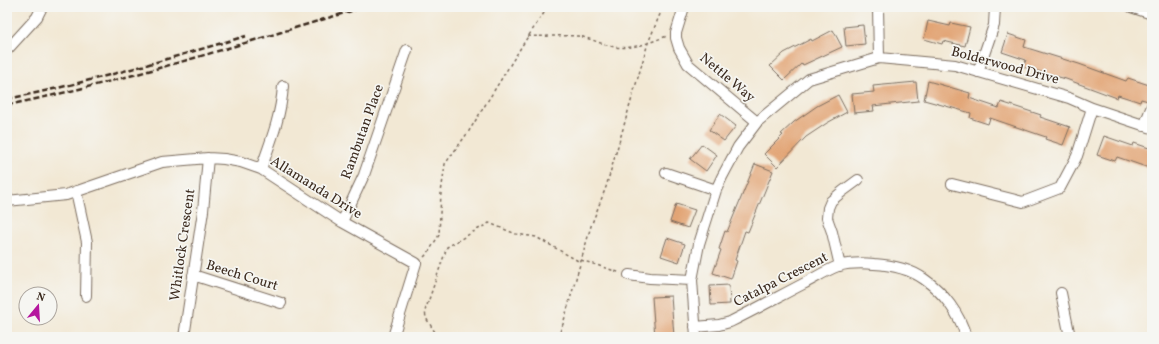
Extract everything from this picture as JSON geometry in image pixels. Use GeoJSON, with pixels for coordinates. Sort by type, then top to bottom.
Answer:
{"type":"FeatureCollection","features":[{"type":"Feature","properties":{"kind":"street"},"geometry":{"type":"LineString","coordinates":[[7,50],[37,17],[42,7]]}},
{"type":"Feature","properties":{"kind":"street"},"geometry":{"type":"LineString","coordinates":[[676,33],[684,7]]}},
{"type":"Feature","properties":{"kind":"street"},"geometry":{"type":"LineString","coordinates":[[878,7],[879,58]]}},
{"type":"Feature","properties":{"kind":"street"},"geometry":{"type":"LineString","coordinates":[[978,72],[994,25],[995,7]]}},
{"type":"Feature","properties":{"kind":"street"},"geometry":{"type":"LineString","coordinates":[[1131,7],[1152,14]]}},
{"type":"Feature","properties":{"kind":"street","name":"Nettle Way"},"geometry":{"type":"LineString","coordinates":[[676,33],[679,48],[692,69],[757,122]]}},
{"type":"Feature","properties":{"kind":"street","name":"Rambutan Place"},"geometry":{"type":"LineString","coordinates":[[342,222],[364,175],[407,50]]}},
{"type":"Feature","properties":{"kind":"street","name":"Bolderwood Drive"},"geometry":{"type":"LineString","coordinates":[[695,332],[692,280],[699,244],[716,190],[732,157],[757,122],[809,79],[879,58],[955,65],[1069,98],[1092,108],[1148,127]]}},
{"type":"Feature","properties":{"kind":"street"},"geometry":{"type":"LineString","coordinates":[[261,169],[275,129],[281,104],[283,86]]}},
{"type":"Feature","properties":{"kind":"street"},"geometry":{"type":"LineString","coordinates":[[1148,127],[1152,106]]}},
{"type":"Feature","properties":{"kind":"street"},"geometry":{"type":"LineString","coordinates":[[952,184],[1024,202],[1060,188],[1077,156],[1092,108]]}},
{"type":"Feature","properties":{"kind":"street","name":"Allamanda Drive"},"geometry":{"type":"LineString","coordinates":[[7,201],[66,195],[162,162],[208,158],[241,162],[261,169],[342,222],[416,263]]}},
{"type":"Feature","properties":{"kind":"street","name":"Whitlock Crescent"},"geometry":{"type":"LineString","coordinates":[[184,337],[203,211],[208,158]]}},
{"type":"Feature","properties":{"kind":"street"},"geometry":{"type":"LineString","coordinates":[[666,173],[716,190]]}},
{"type":"Feature","properties":{"kind":"street"},"geometry":{"type":"LineString","coordinates":[[840,266],[827,218],[828,208],[831,201],[858,180]]}},
{"type":"Feature","properties":{"kind":"street"},"geometry":{"type":"LineString","coordinates":[[76,191],[87,242],[86,296]]}},
{"type":"Feature","properties":{"kind":"street"},"geometry":{"type":"LineString","coordinates":[[393,337],[416,263]]}},
{"type":"Feature","properties":{"kind":"street","name":"Catalpa Crescent"},"geometry":{"type":"LineString","coordinates":[[695,332],[730,322],[818,275],[840,266],[863,263],[884,265],[906,270],[923,278],[939,292],[949,304],[959,319],[966,337]]}},
{"type":"Feature","properties":{"kind":"street","name":"Beech Court"},"geometry":{"type":"LineString","coordinates":[[193,275],[281,303]]}},
{"type":"Feature","properties":{"kind":"street"},"geometry":{"type":"LineString","coordinates":[[629,275],[650,278],[692,280]]}},
{"type":"Feature","properties":{"kind":"street"},"geometry":{"type":"LineString","coordinates":[[1061,293],[1070,337]]}},
{"type":"Feature","properties":{"kind":"path"},"geometry":{"type":"LineString","coordinates":[[416,263],[428,253],[439,235],[441,193],[445,164],[469,131],[528,36],[548,7]]}},
{"type":"Feature","properties":{"kind":"path"},"geometry":{"type":"LineString","coordinates":[[558,337],[591,226],[606,188],[648,43],[663,7]]}},
{"type":"Feature","properties":{"kind":"path"},"geometry":{"type":"LineString","coordinates":[[528,36],[585,37],[620,48],[639,46],[676,33]]}},
{"type":"Feature","properties":{"kind":"path"},"geometry":{"type":"LineString","coordinates":[[438,337],[426,318],[425,311],[447,247],[489,223],[516,234],[536,237],[581,261],[629,275]]}},
{"type":"Feature","properties":{"kind":"building"},"geometry":{"type":"Polygon","coordinates":[[[928,21],[950,26],[951,23],[970,27],[965,46],[943,41],[942,44],[924,39],[928,21]]]}},
{"type":"Feature","properties":{"kind":"building"},"geometry":{"type":"Polygon","coordinates":[[[863,25],[865,44],[846,46],[844,27],[863,25]]]}},
{"type":"Feature","properties":{"kind":"building"},"geometry":{"type":"Polygon","coordinates":[[[833,30],[842,47],[803,65],[802,63],[784,80],[770,66],[784,53],[811,39],[812,41],[833,30]]]}},
{"type":"Feature","properties":{"kind":"building"},"geometry":{"type":"Polygon","coordinates":[[[1008,34],[1026,40],[1024,47],[1079,64],[1126,81],[1128,78],[1152,86],[1152,100],[1148,101],[1141,99],[1140,102],[1118,95],[1117,98],[1066,79],[1023,67],[1026,60],[1002,52],[1008,34]]]}},
{"type":"Feature","properties":{"kind":"building"},"geometry":{"type":"Polygon","coordinates":[[[928,81],[970,93],[969,98],[999,108],[1001,102],[1041,115],[1040,117],[1070,127],[1063,145],[1045,139],[1046,137],[990,118],[988,124],[970,118],[971,113],[924,100],[928,81]]]}},
{"type":"Feature","properties":{"kind":"building"},"geometry":{"type":"Polygon","coordinates":[[[916,82],[918,101],[873,106],[874,111],[854,113],[852,94],[874,92],[873,86],[916,82]]]}},
{"type":"Feature","properties":{"kind":"building"},"geometry":{"type":"Polygon","coordinates":[[[838,95],[847,112],[806,137],[777,167],[764,154],[783,135],[781,134],[794,122],[817,106],[838,95]]]}},
{"type":"Feature","properties":{"kind":"building"},"geometry":{"type":"Polygon","coordinates":[[[720,114],[736,126],[724,141],[709,130],[720,114]]]}},
{"type":"Feature","properties":{"kind":"building"},"geometry":{"type":"Polygon","coordinates":[[[1104,136],[1133,146],[1134,143],[1152,149],[1149,157],[1152,158],[1152,169],[1117,157],[1115,161],[1097,155],[1104,136]]]}},
{"type":"Feature","properties":{"kind":"building"},"geometry":{"type":"Polygon","coordinates":[[[702,144],[717,155],[706,171],[690,159],[702,144]]]}},
{"type":"Feature","properties":{"kind":"building"},"geometry":{"type":"Polygon","coordinates":[[[755,164],[773,171],[748,232],[745,231],[735,260],[737,261],[731,279],[713,273],[721,250],[719,249],[725,231],[727,232],[755,164]]]}},
{"type":"Feature","properties":{"kind":"building"},"geometry":{"type":"Polygon","coordinates":[[[676,204],[695,210],[688,228],[670,222],[676,204]]]}},
{"type":"Feature","properties":{"kind":"building"},"geometry":{"type":"Polygon","coordinates":[[[667,238],[685,244],[679,262],[661,256],[667,238]]]}},
{"type":"Feature","properties":{"kind":"building"},"geometry":{"type":"Polygon","coordinates":[[[729,285],[730,304],[711,305],[710,286],[729,285]]]}},
{"type":"Feature","properties":{"kind":"building"},"geometry":{"type":"Polygon","coordinates":[[[671,296],[674,337],[655,337],[652,297],[671,296]]]}},
{"type":"Feature","properties":{"kind":"railway"},"geometry":{"type":"LineString","coordinates":[[7,105],[142,73],[365,7]]}},
{"type":"Feature","properties":{"kind":"railway"},"geometry":{"type":"LineString","coordinates":[[7,99],[97,78],[246,36]]}}]}
